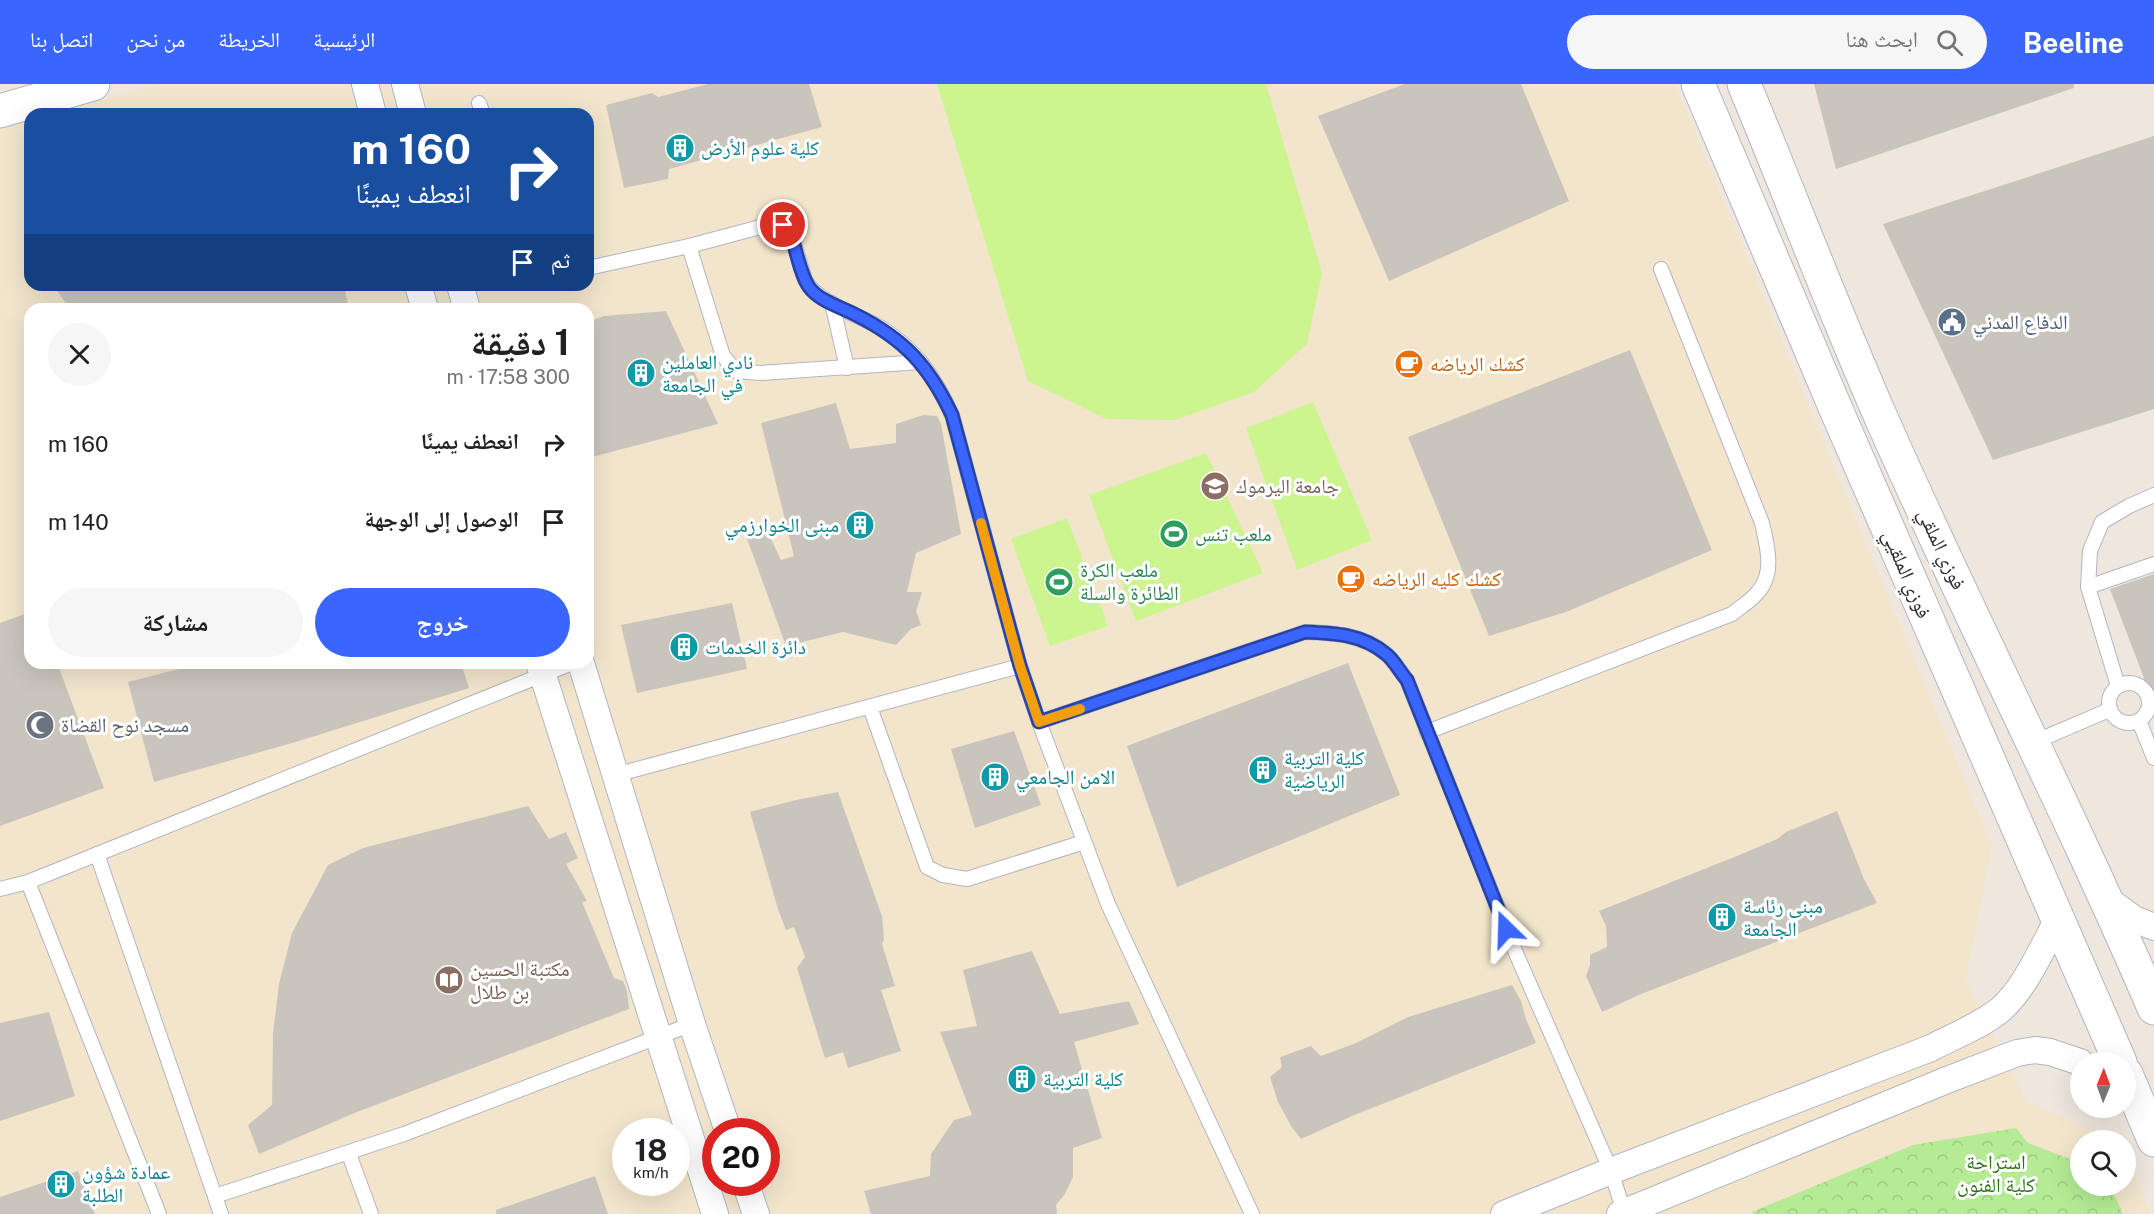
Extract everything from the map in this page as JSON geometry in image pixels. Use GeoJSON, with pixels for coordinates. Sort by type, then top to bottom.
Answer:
{"type":"FeatureCollection","features":[{"type":"Feature","properties":{"kind":"street"},"geometry":{"type":"LineString","coordinates":[[0,111],[93,84]]}},
{"type":"Feature","properties":{"kind":"street"},"geometry":{"type":"LineString","coordinates":[[365,84],[371,108]]}},
{"type":"Feature","properties":{"kind":"street"},"geometry":{"type":"LineString","coordinates":[[405,84],[411,108]]}},
{"type":"Feature","properties":{"kind":"street","name":"فوزي الملقيي"},"geometry":{"type":"LineString","coordinates":[[1698,84],[2116,1052]]}},
{"type":"Feature","properties":{"kind":"street","name":"فوزي الملقي"},"geometry":{"type":"LineString","coordinates":[[1744,84],[1883,421],[2032,743],[2108,900],[2154,1008]]}},
{"type":"Feature","properties":{"kind":"street"},"geometry":{"type":"LineString","coordinates":[[1800,324],[1835,306]]}},
{"type":"Feature","properties":{"kind":"street"},"geometry":{"type":"LineString","coordinates":[[541,669],[715,1214]]}},
{"type":"Feature","properties":{"kind":"street"},"geometry":{"type":"LineString","coordinates":[[583,669],[692,1024],[724,1118]]}},
{"type":"Feature","properties":{"kind":"street"},"geometry":{"type":"LineString","coordinates":[[2108,900],[2134,920],[2154,927]]}},
{"type":"Feature","properties":{"kind":"street"},"geometry":{"type":"LineString","coordinates":[[1504,1214],[1931,1048],[1986,1019],[2012,998],[2058,920]]}},
{"type":"Feature","properties":{"kind":"street"},"geometry":{"type":"LineString","coordinates":[[1931,1048],[1947,1080]]}},
{"type":"Feature","properties":{"kind":"street"},"geometry":{"type":"LineString","coordinates":[[1622,1213],[2017,1053],[2035,1050],[2070,1059]]}},
{"type":"Feature","properties":{"kind":"street","name":"فوزي الملقيي"},"geometry":{"type":"LineString","coordinates":[[2136,1098],[2154,1140]]}},
{"type":"Feature","properties":{"kind":"street"},"geometry":{"type":"LineString","coordinates":[[750,1196],[756,1214]]}},
{"type":"Feature","properties":{"kind":"lane"},"geometry":{"type":"LineString","coordinates":[[594,267],[689,246],[775,223],[783,225],[790,230],[809,287],[832,303],[884,330],[906,346],[940,390],[952,415],[1020,666],[1084,842],[1108,904],[1252,1214]]}},
{"type":"Feature","properties":{"kind":"lane"},"geometry":{"type":"LineString","coordinates":[[689,246],[723,356],[736,371],[760,373],[921,363]]}},
{"type":"Feature","properties":{"kind":"lane"},"geometry":{"type":"LineString","coordinates":[[1427,732],[1732,614],[1759,591],[1768,572],[1768,549],[1762,523],[1661,269]]}},
{"type":"Feature","properties":{"kind":"lane"},"geometry":{"type":"LineString","coordinates":[[832,303],[847,368]]}},
{"type":"Feature","properties":{"kind":"lane"},"geometry":{"type":"LineString","coordinates":[[2118,686],[2088,587],[2090,551],[2102,522],[2154,495]]}},
{"type":"Feature","properties":{"kind":"lane"},"geometry":{"type":"LineString","coordinates":[[2088,587],[2154,564]]}},
{"type":"Feature","properties":{"kind":"lane"},"geometry":{"type":"LineString","coordinates":[[1039,722],[1305,632],[1340,633],[1363,640],[1387,655],[1407,680],[1515,951],[1611,1171],[1622,1213]]}},
{"type":"Feature","properties":{"kind":"lane"},"geometry":{"type":"LineString","coordinates":[[615,775],[1020,666]]}},
{"type":"Feature","properties":{"kind":"lane"},"geometry":{"type":"LineString","coordinates":[[0,889],[28,882],[97,854],[541,669]]}},
{"type":"Feature","properties":{"kind":"lane"},"geometry":{"type":"LineString","coordinates":[[2127,683],[2136,684],[2143,688],[2148,696],[2149,705],[2146,714],[2139,721],[2122,722],[2109,710],[2108,700],[2111,692],[2118,686],[2127,683]]}},
{"type":"Feature","properties":{"kind":"lane"},"geometry":{"type":"LineString","coordinates":[[870,707],[927,867],[943,875],[967,879],[1084,842]]}},
{"type":"Feature","properties":{"kind":"lane"},"geometry":{"type":"LineString","coordinates":[[2032,743],[2109,710]]}},
{"type":"Feature","properties":{"kind":"lane"},"geometry":{"type":"LineString","coordinates":[[2139,721],[2154,758]]}},
{"type":"Feature","properties":{"kind":"lane"},"geometry":{"type":"LineString","coordinates":[[97,854],[221,1214]]}},
{"type":"Feature","properties":{"kind":"lane"},"geometry":{"type":"LineString","coordinates":[[28,882],[159,1214]]}},
{"type":"Feature","properties":{"kind":"lane"},"geometry":{"type":"LineString","coordinates":[[215,1196],[349,1154],[692,1024]]}},
{"type":"Feature","properties":{"kind":"lane"},"geometry":{"type":"LineString","coordinates":[[349,1154],[371,1214]]}},
{"type":"Feature","properties":{"kind":"shaded area","name":"جامعة اليرموك"},"geometry":{"type":"Polygon","coordinates":[[[161,84],[1675,84],[1992,846],[1966,979],[2026,1101],[2091,1130],[2070,1130],[2070,1196],[2136,1196],[2136,1179],[2151,1214],[0,1214],[0,127],[24,121],[24,291],[594,291],[594,108],[71,108],[161,84]]]}},
{"type":"Feature","properties":{"kind":"green space"},"geometry":{"type":"Polygon","coordinates":[[[937,84],[1266,84],[1322,273],[1307,344],[1254,392],[1175,420],[1107,419],[1028,381],[937,84]]]}},
{"type":"Feature","properties":{"kind":"green space"},"geometry":{"type":"Polygon","coordinates":[[[1313,402],[1372,540],[1297,570],[1246,428],[1313,402]]]}},
{"type":"Feature","properties":{"kind":"green space","name":"ملعب تنس"},"geometry":{"type":"Polygon","coordinates":[[[1206,453],[1263,573],[1136,621],[1089,495],[1206,453]]]}},
{"type":"Feature","properties":{"kind":"green space","name":"ملعب الكرة الطائرة والسلة"},"geometry":{"type":"Polygon","coordinates":[[[1067,518],[1108,626],[1050,646],[1011,539],[1067,518]]]}},
{"type":"Feature","properties":{"kind":"green space","name":"استراحة كلية الفنون"},"geometry":{"type":"Polygon","coordinates":[[[2016,1128],[2028,1143],[2070,1159],[2070,1196],[2115,1196],[2123,1214],[1753,1214],[1752,1212],[1913,1145],[2016,1128]]]}},
{"type":"Feature","properties":{"kind":"building","name":"كلية علوم الأرض"},"geometry":{"type":"Polygon","coordinates":[[[708,84],[809,84],[822,127],[669,169],[668,179],[624,188],[606,105],[652,93],[658,97],[708,84]]]}},
{"type":"Feature","properties":{"kind":"building"},"geometry":{"type":"Polygon","coordinates":[[[1405,84],[1521,84],[1569,201],[1389,281],[1318,116],[1405,84]]]}},
{"type":"Feature","properties":{"kind":"building"},"geometry":{"type":"Polygon","coordinates":[[[1814,84],[2074,84],[2074,88],[1836,169],[1814,84]]]}},
{"type":"Feature","properties":{"kind":"building"},"geometry":{"type":"Polygon","coordinates":[[[2154,136],[2154,409],[1993,460],[1883,224],[2154,136]]]}},
{"type":"Feature","properties":{"kind":"building"},"geometry":{"type":"Polygon","coordinates":[[[57,291],[345,291],[348,303],[66,303],[57,291]]]}},
{"type":"Feature","properties":{"kind":"building","name":"نادي العاملين في الجامعة"},"geometry":{"type":"Polygon","coordinates":[[[666,311],[718,424],[594,456],[594,320],[604,316],[666,311]]]}},
{"type":"Feature","properties":{"kind":"building"},"geometry":{"type":"Polygon","coordinates":[[[1630,350],[1712,550],[1566,612],[1489,636],[1408,437],[1630,350]]]}},
{"type":"Feature","properties":{"kind":"building","name":"مبنى الخوارزمي"},"geometry":{"type":"Polygon","coordinates":[[[836,403],[850,449],[896,443],[896,424],[923,415],[937,416],[941,424],[961,534],[916,553],[907,592],[922,592],[916,611],[921,625],[911,629],[896,645],[843,632],[786,646],[745,533],[764,524],[781,560],[794,556],[761,423],[836,403]]]}},
{"type":"Feature","properties":{"kind":"building"},"geometry":{"type":"Polygon","coordinates":[[[2154,574],[2154,699],[2152,699],[2110,589],[2154,574]]]}},
{"type":"Feature","properties":{"kind":"building","name":"دائرة الخدمات"},"geometry":{"type":"Polygon","coordinates":[[[732,603],[747,669],[637,693],[621,625],[732,603]]]}},
{"type":"Feature","properties":{"kind":"building","name":"مسجد نوح القضاة"},"geometry":{"type":"Polygon","coordinates":[[[24,614],[24,669],[59,669],[104,788],[0,826],[0,623],[24,614]]]}},
{"type":"Feature","properties":{"kind":"building","name":"كلية التربية الرياضية"},"geometry":{"type":"Polygon","coordinates":[[[1348,663],[1400,795],[1177,887],[1127,746],[1348,663]]]}},
{"type":"Feature","properties":{"kind":"building"},"geometry":{"type":"Polygon","coordinates":[[[179,669],[463,669],[469,688],[299,741],[154,782],[128,682],[179,669]]]}},
{"type":"Feature","properties":{"kind":"building","name":"الامن الجامعي"},"geometry":{"type":"Polygon","coordinates":[[[1014,731],[1041,805],[975,828],[951,749],[1014,731]]]}},
{"type":"Feature","properties":{"kind":"building"},"geometry":{"type":"Polygon","coordinates":[[[838,792],[882,916],[884,939],[882,944],[895,986],[881,990],[901,1051],[848,1068],[843,1052],[825,1058],[797,968],[805,957],[794,927],[786,930],[778,909],[750,812],[838,792]]]}},
{"type":"Feature","properties":{"kind":"building","name":"مكتبة الحسين بن طلال"},"geometry":{"type":"Polygon","coordinates":[[[528,806],[549,839],[566,832],[578,858],[566,864],[587,901],[582,902],[614,978],[623,981],[627,991],[629,1009],[357,1112],[259,1154],[248,1125],[272,1105],[273,1034],[279,984],[292,933],[328,865],[363,848],[528,806]]]}},
{"type":"Feature","properties":{"kind":"building","name":"مبنى رئاسة الجامعة"},"geometry":{"type":"Polygon","coordinates":[[[1837,811],[1864,879],[1877,903],[1641,994],[1602,1012],[1586,976],[1590,965],[1590,955],[1607,947],[1606,926],[1599,911],[1737,856],[1837,811]]]}},
{"type":"Feature","properties":{"kind":"building","name":"كلية التربية"},"geometry":{"type":"Polygon","coordinates":[[[1032,951],[1060,1014],[1129,1001],[1139,1024],[1074,1042],[1102,1138],[1073,1148],[1073,1177],[1065,1194],[1056,1205],[1057,1214],[871,1214],[864,1191],[930,1176],[931,1154],[954,1120],[972,1115],[940,1032],[977,1026],[963,970],[1032,951]]]}},
{"type":"Feature","properties":{"kind":"building"},"geometry":{"type":"Polygon","coordinates":[[[1512,985],[1521,1001],[1536,1043],[1352,1116],[1301,1139],[1291,1126],[1278,1102],[1270,1077],[1282,1067],[1280,1057],[1311,1046],[1321,1056],[1356,1043],[1408,1017],[1512,985]]]}},
{"type":"Feature","properties":{"kind":"building"},"geometry":{"type":"Polygon","coordinates":[[[49,1012],[75,1096],[0,1121],[0,1023],[49,1012]]]}},
{"type":"Feature","properties":{"kind":"building","name":"عمادة شؤون الطلبة"},"geometry":{"type":"Polygon","coordinates":[[[78,1171],[95,1214],[0,1214],[0,1197],[78,1171]]]}},
{"type":"Feature","properties":{"kind":"building"},"geometry":{"type":"Polygon","coordinates":[[[595,1176],[608,1214],[496,1214],[496,1210],[595,1176]]]}},
{"type":"Feature","properties":{"kind":"slow traffic"},"geometry":{"type":"LineString","coordinates":[[981,523],[1020,666],[1039,722],[1080,709]]}},
{"type":"Feature","properties":{"kind":"place","name":"كلية علوم الأرض"},"geometry":{"type":"Point","coordinates":[680,148]}},
{"type":"Feature","properties":{"kind":"place","name":"الدفاع المدني"},"geometry":{"type":"Point","coordinates":[1952,322]}},
{"type":"Feature","properties":{"kind":"place","name":"كشك الرياضه"},"geometry":{"type":"Point","coordinates":[1409,364]}},
{"type":"Feature","properties":{"kind":"place","name":"نادي العاملين في الجامعة"},"geometry":{"type":"Point","coordinates":[641,373]}},
{"type":"Feature","properties":{"kind":"place","name":"جامعة اليرموك"},"geometry":{"type":"Point","coordinates":[1215,486]}},
{"type":"Feature","properties":{"kind":"place","name":"مبنى الخوارزمي"},"geometry":{"type":"Point","coordinates":[860,525]}},
{"type":"Feature","properties":{"kind":"place","name":"ملعب تنس"},"geometry":{"type":"Point","coordinates":[1174,534]}},
{"type":"Feature","properties":{"kind":"place","name":"كشك كليه الرياضه"},"geometry":{"type":"Point","coordinates":[1351,579]}},
{"type":"Feature","properties":{"kind":"place","name":"ملعب الكرة الطائرة والسلة"},"geometry":{"type":"Point","coordinates":[1059,582]}},
{"type":"Feature","properties":{"kind":"place","name":"دائرة الخدمات"},"geometry":{"type":"Point","coordinates":[684,647]}},
{"type":"Feature","properties":{"kind":"place","name":"مسجد نوح القضاة"},"geometry":{"type":"Point","coordinates":[40,725]}},
{"type":"Feature","properties":{"kind":"place","name":"كلية التربية الرياضية"},"geometry":{"type":"Point","coordinates":[1263,770]}},
{"type":"Feature","properties":{"kind":"place","name":"الامن الجامعي"},"geometry":{"type":"Point","coordinates":[995,777]}},
{"type":"Feature","properties":{"kind":"place","name":"مبنى رئاسة الجامعة"},"geometry":{"type":"Point","coordinates":[1722,917]}},
{"type":"Feature","properties":{"kind":"place","name":"مكتبة الحسين بن طلال"},"geometry":{"type":"Point","coordinates":[449,980]}},
{"type":"Feature","properties":{"kind":"place","name":"كلية التربية"},"geometry":{"type":"Point","coordinates":[1022,1079]}},
{"type":"Feature","properties":{"kind":"place","name":"عمادة شؤون الطلبة"},"geometry":{"type":"Point","coordinates":[61,1184]}},
{"type":"Feature","properties":{"kind":"route"},"geometry":{"type":"LineString","coordinates":[[783,225],[790,230],[809,287],[823,298],[884,330],[906,346],[925,367],[940,390],[952,415],[1020,666],[1039,722],[1305,632],[1340,633],[1363,640],[1387,655],[1407,680],[1506,929]]}}]}
